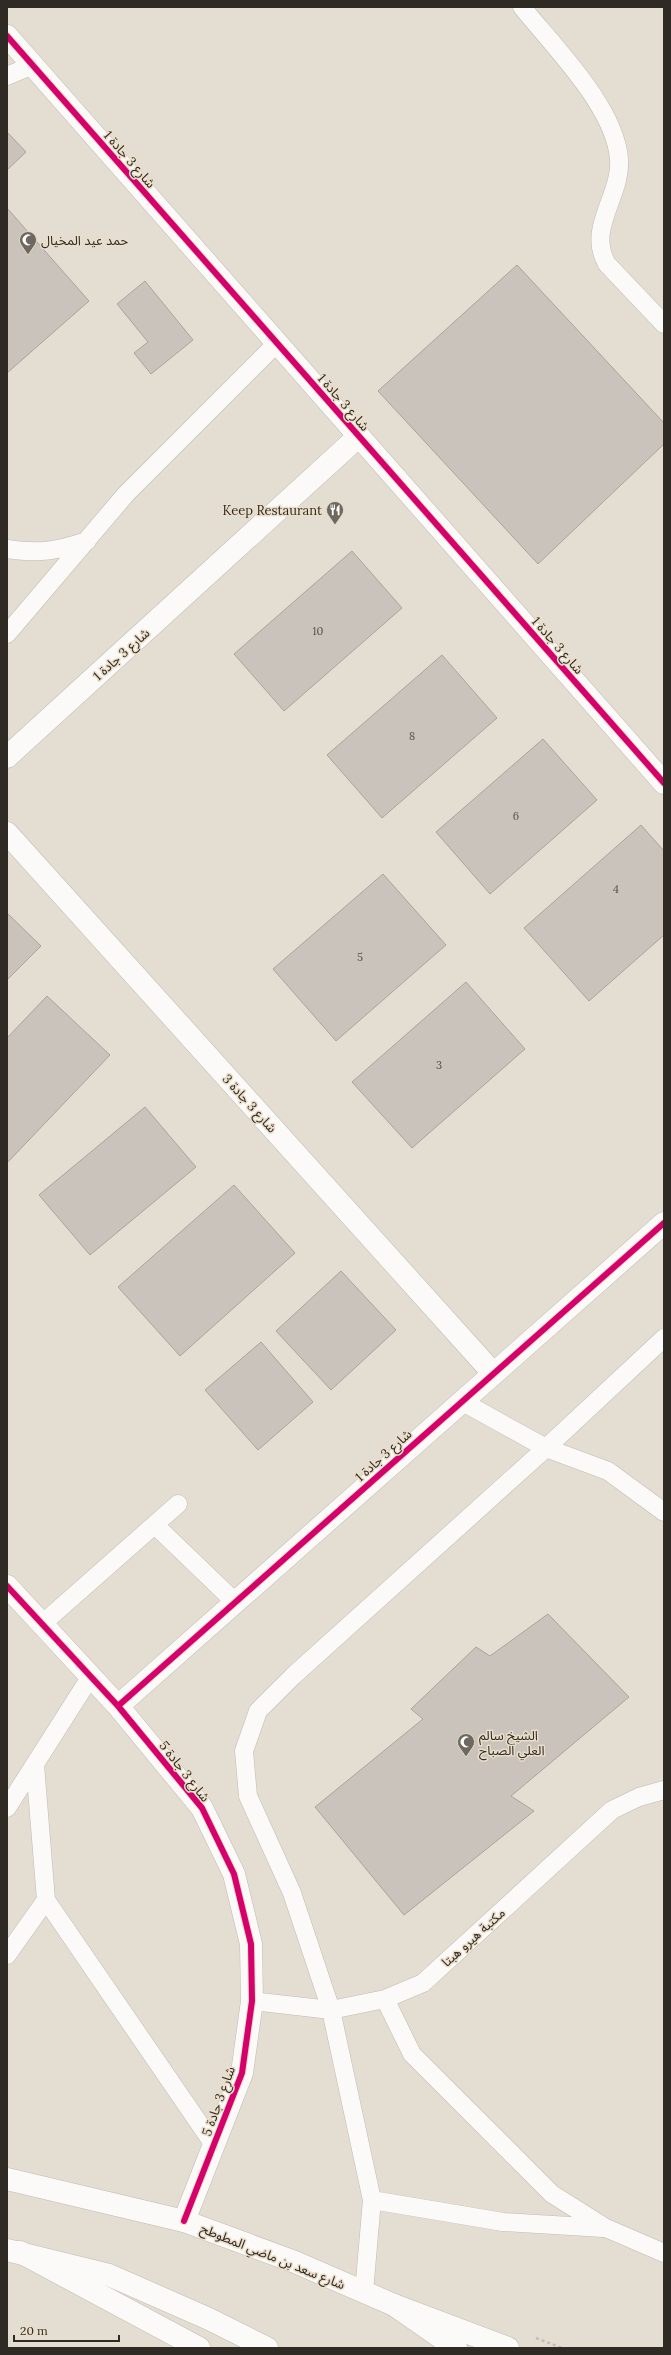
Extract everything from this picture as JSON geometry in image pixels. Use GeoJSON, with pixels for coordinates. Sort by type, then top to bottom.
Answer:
{"type":"FeatureCollection","features":[{"type":"Feature","properties":{"kind":"main road","name":"شارع 3 جادة 1"},"geometry":{"type":"LineString","coordinates":[[7,36],[664,783]]}},
{"type":"Feature","properties":{"kind":"main road","name":"شارع 3 جادة 1"},"geometry":{"type":"LineString","coordinates":[[7,758],[359,436]]}},
{"type":"Feature","properties":{"kind":"main road","name":"شارع 3 جادة 3"},"geometry":{"type":"LineString","coordinates":[[7,833],[493,1373]]}},
{"type":"Feature","properties":{"kind":"main road","name":"شارع 3 جادة 1"},"geometry":{"type":"LineString","coordinates":[[118,1706],[664,1223]]}},
{"type":"Feature","properties":{"kind":"main road","name":"شارع 3 جادة 5"},"geometry":{"type":"LineString","coordinates":[[7,1586],[118,1706],[202,1808],[234,1874],[251,1944],[252,2000],[242,2073],[184,2221]]}},
{"type":"Feature","properties":{"kind":"main road","name":"شارع سعد بن ماضي المطوطح"},"geometry":{"type":"LineString","coordinates":[[7,2179],[184,2221],[295,2262],[394,2305],[456,2348]]}},
{"type":"Feature","properties":{"kind":"main road"},"geometry":{"type":"LineString","coordinates":[[13,2251],[169,2339],[199,2348]]}},
{"type":"Feature","properties":{"kind":"main road"},"geometry":{"type":"LineString","coordinates":[[13,2251],[109,2275],[209,2319],[267,2348]]}},
{"type":"Feature","properties":{"kind":"main road"},"geometry":{"type":"LineString","coordinates":[[394,2305],[508,2348]]}},
{"type":"Feature","properties":{"kind":"lane"},"geometry":{"type":"LineString","coordinates":[[522,7],[600,104],[610,123],[616,140],[619,160],[617,179],[601,229],[600,252],[607,264],[664,324]]}},
{"type":"Feature","properties":{"kind":"lane"},"geometry":{"type":"LineString","coordinates":[[7,76],[33,65]]}},
{"type":"Feature","properties":{"kind":"lane"},"geometry":{"type":"LineString","coordinates":[[7,634],[126,494],[277,343]]}},
{"type":"Feature","properties":{"kind":"lane"},"geometry":{"type":"LineString","coordinates":[[7,549],[23,552],[54,551],[87,541]]}},
{"type":"Feature","properties":{"kind":"lane"},"geometry":{"type":"LineString","coordinates":[[364,2292],[372,2200],[331,2010],[292,1893],[248,1796],[244,1750],[258,1711],[293,1676],[546,1448],[664,1338]]}},
{"type":"Feature","properties":{"kind":"lane"},"geometry":{"type":"LineString","coordinates":[[461,1401],[546,1448],[608,1471],[664,1512]]}},
{"type":"Feature","properties":{"kind":"lane"},"geometry":{"type":"LineString","coordinates":[[42,1624],[178,1504]]}},
{"type":"Feature","properties":{"kind":"lane"},"geometry":{"type":"LineString","coordinates":[[155,1525],[235,1602]]}},
{"type":"Feature","properties":{"kind":"lane"},"geometry":{"type":"LineString","coordinates":[[7,1808],[91,1676]]}},
{"type":"Feature","properties":{"kind":"lane"},"geometry":{"type":"LineString","coordinates":[[35,1765],[46,1900],[214,2145]]}},
{"type":"Feature","properties":{"kind":"lane","name":"مكتبة هيرو هبتا"},"geometry":{"type":"LineString","coordinates":[[252,2000],[331,2010],[385,1999],[423,1983],[612,1810],[639,1797],[664,1790]]}},
{"type":"Feature","properties":{"kind":"lane"},"geometry":{"type":"LineString","coordinates":[[7,1955],[46,1900]]}},
{"type":"Feature","properties":{"kind":"lane"},"geometry":{"type":"LineString","coordinates":[[385,1999],[412,2054],[552,2194],[606,2228],[664,2254]]}},
{"type":"Feature","properties":{"kind":"lane"},"geometry":{"type":"LineString","coordinates":[[372,2200],[503,2222],[606,2228]]}},
{"type":"Feature","properties":{"kind":"building"},"geometry":{"type":"Polygon","coordinates":[[[7,132],[26,152],[7,170],[7,132]]]}},
{"type":"Feature","properties":{"kind":"building","name":"حمد عيد المخيال"},"geometry":{"type":"Polygon","coordinates":[[[7,208],[89,301],[7,373],[7,208]]]}},
{"type":"Feature","properties":{"kind":"building"},"geometry":{"type":"Polygon","coordinates":[[[517,265],[664,423],[664,444],[538,564],[378,391],[517,265]]]}},
{"type":"Feature","properties":{"kind":"building"},"geometry":{"type":"Polygon","coordinates":[[[145,281],[193,340],[151,374],[134,353],[148,342],[117,304],[145,281]]]}},
{"type":"Feature","properties":{"kind":"building"},"geometry":{"type":"Polygon","coordinates":[[[352,551],[402,608],[284,711],[234,654],[352,551]]]}},
{"type":"Feature","properties":{"kind":"building"},"geometry":{"type":"Polygon","coordinates":[[[442,655],[497,718],[382,818],[327,755],[442,655]]]}},
{"type":"Feature","properties":{"kind":"building"},"geometry":{"type":"Polygon","coordinates":[[[543,739],[597,800],[490,894],[436,832],[543,739]]]}},
{"type":"Feature","properties":{"kind":"building"},"geometry":{"type":"Polygon","coordinates":[[[641,825],[664,851],[664,935],[589,1001],[524,928],[641,825]]]}},
{"type":"Feature","properties":{"kind":"building"},"geometry":{"type":"Polygon","coordinates":[[[383,874],[446,945],[336,1041],[273,969],[383,874]]]}},
{"type":"Feature","properties":{"kind":"building"},"geometry":{"type":"Polygon","coordinates":[[[7,913],[41,946],[7,980],[7,913]]]}},
{"type":"Feature","properties":{"kind":"building"},"geometry":{"type":"Polygon","coordinates":[[[466,982],[525,1049],[412,1148],[352,1082],[466,982]]]}},
{"type":"Feature","properties":{"kind":"building"},"geometry":{"type":"Polygon","coordinates":[[[47,996],[110,1055],[7,1163],[7,1038],[47,996]]]}},
{"type":"Feature","properties":{"kind":"building"},"geometry":{"type":"Polygon","coordinates":[[[145,1107],[196,1167],[90,1255],[39,1195],[145,1107]]]}},
{"type":"Feature","properties":{"kind":"building"},"geometry":{"type":"Polygon","coordinates":[[[234,1185],[295,1253],[180,1356],[118,1287],[234,1185]]]}},
{"type":"Feature","properties":{"kind":"building"},"geometry":{"type":"Polygon","coordinates":[[[341,1271],[396,1330],[331,1390],[276,1331],[341,1271]]]}},
{"type":"Feature","properties":{"kind":"building"},"geometry":{"type":"Polygon","coordinates":[[[261,1342],[313,1402],[258,1450],[205,1390],[261,1342]]]}},
{"type":"Feature","properties":{"kind":"building","name":"الشيخ سالم العلي الصباح"},"geometry":{"type":"Polygon","coordinates":[[[548,1614],[629,1697],[511,1796],[534,1811],[404,1915],[315,1807],[423,1719],[411,1709],[476,1647],[490,1656],[548,1614]]]}},
{"type":"Feature","properties":{"kind":"cycle path"},"geometry":{"type":"LineString","coordinates":[[7,36],[664,783]]}},
{"type":"Feature","properties":{"kind":"cycle path"},"geometry":{"type":"LineString","coordinates":[[118,1706],[664,1223]]}},
{"type":"Feature","properties":{"kind":"cycle path"},"geometry":{"type":"LineString","coordinates":[[7,1586],[118,1706],[202,1808],[234,1874],[251,1944],[252,2001],[242,2073],[184,2221]]}},
{"type":"Feature","properties":{"kind":"place","name":"حمد عيد المخيال"},"geometry":{"type":"Point","coordinates":[28,255]}},
{"type":"Feature","properties":{"kind":"place","name":"Keep Restaurant"},"geometry":{"type":"Point","coordinates":[335,525]}},
{"type":"Feature","properties":{"kind":"place","name":"الشيخ سالم العلي الصباح"},"geometry":{"type":"Point","coordinates":[466,1757]}}]}
